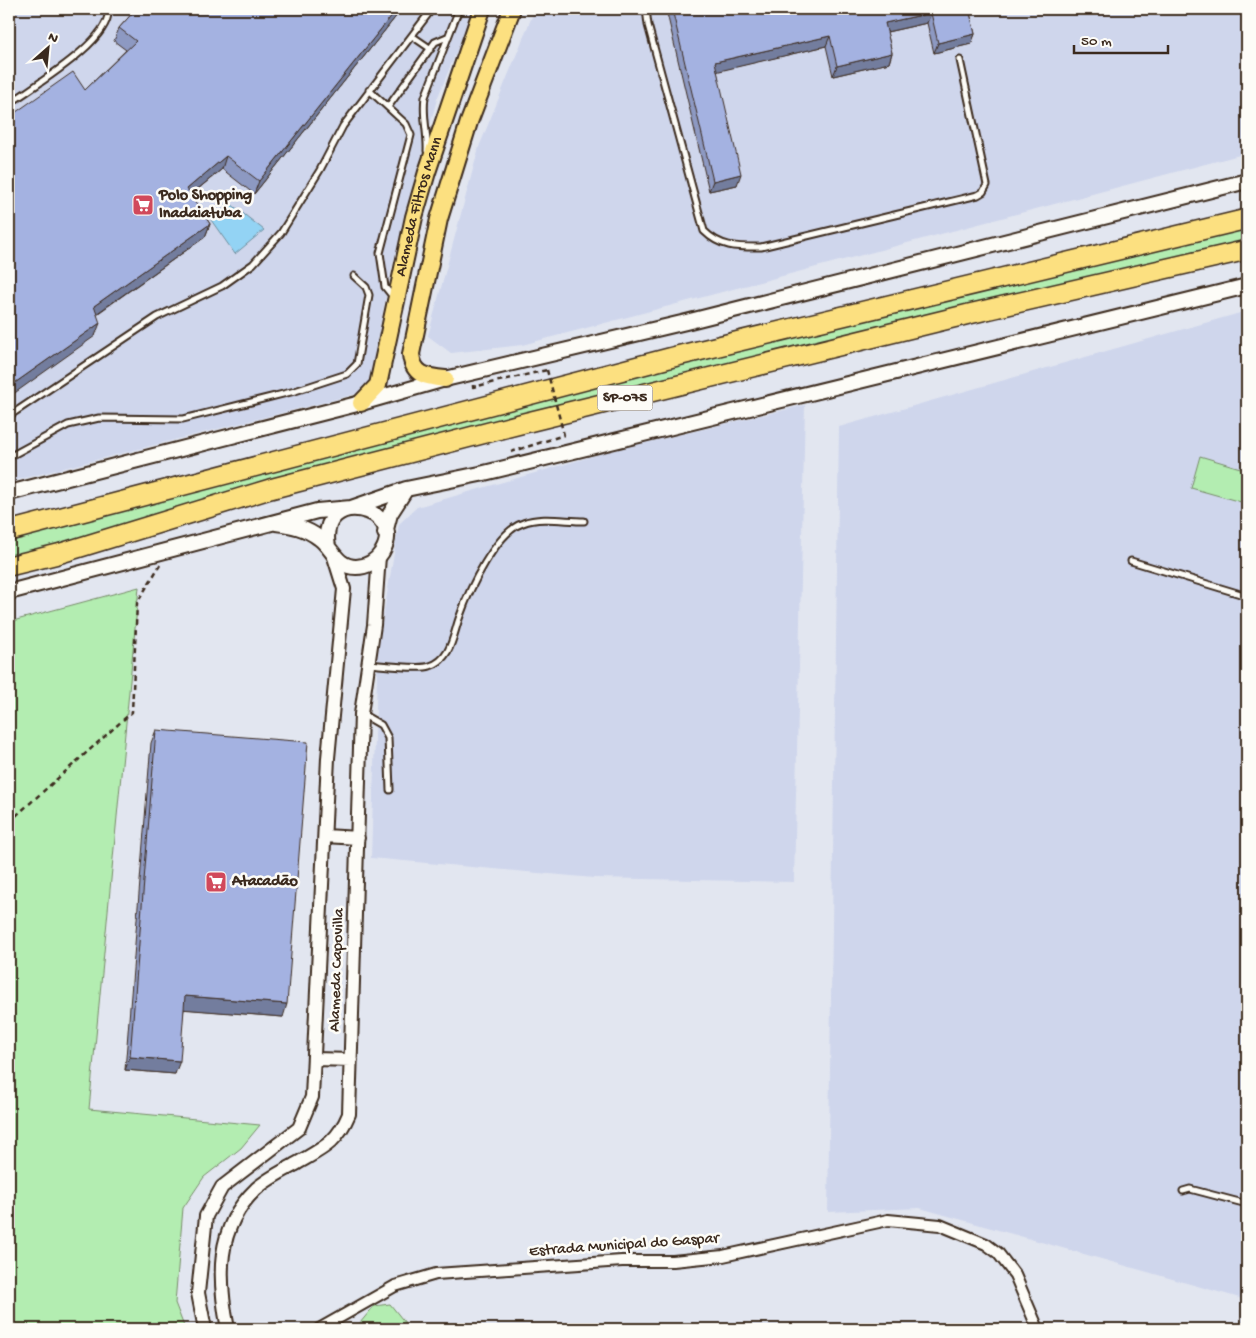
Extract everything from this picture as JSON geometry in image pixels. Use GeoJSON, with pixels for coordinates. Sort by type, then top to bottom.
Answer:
{"type":"FeatureCollection","features":[{"type":"Feature","properties":{"kind":"highway","name":"SP-075"},"geometry":{"type":"LineString","coordinates":[[9,531],[696,352],[1247,218]]}},
{"type":"Feature","properties":{"kind":"highway","name":"SP-075"},"geometry":{"type":"LineString","coordinates":[[9,566],[58,554],[270,489],[514,426],[960,316],[1247,250]]}},
{"type":"Feature","properties":{"kind":"main road","name":"Alameda Filtros Mann"},"geometry":{"type":"LineString","coordinates":[[361,403],[378,385],[414,217],[468,46],[482,9]]}},
{"type":"Feature","properties":{"kind":"main road","name":"Alameda Filtros Mann"},"geometry":{"type":"LineString","coordinates":[[445,379],[425,376],[417,372],[412,364],[411,354],[439,220],[469,122],[512,9]]}},
{"type":"Feature","properties":{"kind":"main road"},"geometry":{"type":"LineString","coordinates":[[468,46],[494,56]]}},
{"type":"Feature","properties":{"kind":"main road"},"geometry":{"type":"LineString","coordinates":[[9,493],[361,403],[445,379],[695,320],[1247,181]]}},
{"type":"Feature","properties":{"kind":"main road"},"geometry":{"type":"LineString","coordinates":[[414,217],[439,220]]}},
{"type":"Feature","properties":{"kind":"main road"},"geometry":{"type":"LineString","coordinates":[[331,552],[327,530],[330,522],[343,510],[406,489],[480,474],[1247,286]]}},
{"type":"Feature","properties":{"kind":"main road"},"geometry":{"type":"LineString","coordinates":[[270,522],[299,527],[319,538],[341,562],[357,567],[373,561],[384,549],[390,514],[406,489]]}},
{"type":"Feature","properties":{"kind":"main road"},"geometry":{"type":"LineString","coordinates":[[9,592],[317,511],[351,508],[370,511],[383,524],[386,533]]}},
{"type":"Feature","properties":{"kind":"street","name":"Alameda Capovilla"},"geometry":{"type":"LineString","coordinates":[[205,1329],[198,1293],[206,1216],[222,1187],[298,1128],[312,1097],[326,836],[328,758],[344,589],[331,552]]}},
{"type":"Feature","properties":{"kind":"street","name":"Alameda Capovilla"},"geometry":{"type":"LineString","coordinates":[[228,1329],[222,1290],[222,1252],[232,1221],[256,1190],[268,1180],[320,1152],[331,1143],[345,1124],[349,1114],[361,714],[379,556]]}},
{"type":"Feature","properties":{"kind":"street"},"geometry":{"type":"LineString","coordinates":[[326,836],[358,838]]}},
{"type":"Feature","properties":{"kind":"street"},"geometry":{"type":"LineString","coordinates":[[315,1059],[352,1060]]}},
{"type":"Feature","properties":{"kind":"street","name":"Estrada Municipal do Gaspar"},"geometry":{"type":"LineString","coordinates":[[319,1329],[395,1286],[436,1274],[703,1258],[888,1220],[940,1225],[986,1244],[998,1253],[1015,1275],[1038,1329]]}},
{"type":"Feature","properties":{"kind":"street"},"geometry":{"type":"LineString","coordinates":[[198,1293],[222,1290]]}},
{"type":"Feature","properties":{"kind":"lane"},"geometry":{"type":"LineString","coordinates":[[9,104],[79,54],[106,23],[108,9]]}},
{"type":"Feature","properties":{"kind":"lane"},"geometry":{"type":"LineString","coordinates":[[9,416],[158,317],[222,286],[253,264],[281,233],[320,170],[343,126],[432,9]]}},
{"type":"Feature","properties":{"kind":"lane"},"geometry":{"type":"LineString","coordinates":[[427,172],[428,132],[423,110],[424,103],[459,9]]}},
{"type":"Feature","properties":{"kind":"lane"},"geometry":{"type":"LineString","coordinates":[[646,9],[648,25],[704,231],[714,241],[730,247],[761,247],[984,192],[987,185],[960,60]]}},
{"type":"Feature","properties":{"kind":"lane"},"geometry":{"type":"LineString","coordinates":[[412,36],[431,49]]}},
{"type":"Feature","properties":{"kind":"lane"},"geometry":{"type":"LineString","coordinates":[[388,108],[436,42],[447,37]]}},
{"type":"Feature","properties":{"kind":"lane"},"geometry":{"type":"LineString","coordinates":[[369,90],[406,124],[411,134],[380,253],[385,287],[396,301]]}},
{"type":"Feature","properties":{"kind":"lane"},"geometry":{"type":"LineString","coordinates":[[9,457],[68,425],[99,418],[183,419],[295,391],[347,374],[357,364],[369,295],[366,287],[354,276]]}},
{"type":"Feature","properties":{"kind":"lane"},"geometry":{"type":"LineString","coordinates":[[368,664],[429,667],[441,660],[451,647],[460,616],[478,575],[507,532],[524,522],[584,522]]}},
{"type":"Feature","properties":{"kind":"lane"},"geometry":{"type":"LineString","coordinates":[[1131,561],[1247,596]]}},
{"type":"Feature","properties":{"kind":"lane"},"geometry":{"type":"LineString","coordinates":[[361,714],[381,725],[388,738],[390,790]]}},
{"type":"Feature","properties":{"kind":"lane"},"geometry":{"type":"LineString","coordinates":[[1183,1191],[1190,1189],[1247,1204]]}},
{"type":"Feature","properties":{"kind":"path"},"geometry":{"type":"LineString","coordinates":[[547,370],[564,435]]}},
{"type":"Feature","properties":{"kind":"path"},"geometry":{"type":"LineString","coordinates":[[9,822],[132,712],[137,603],[168,550]]}},
{"type":"Feature","properties":{"kind":"shaded area"},"geometry":{"type":"Polygon","coordinates":[[[9,9],[474,9],[437,99],[391,271],[369,381],[356,394],[9,482],[9,9]]]}},
{"type":"Feature","properties":{"kind":"shaded area"},"geometry":{"type":"Polygon","coordinates":[[[535,9],[1247,9],[1247,153],[522,345],[451,353],[428,336],[479,147],[535,9]]]}},
{"type":"Feature","properties":{"kind":"shaded area"},"geometry":{"type":"Polygon","coordinates":[[[1247,311],[1247,1300],[920,1208],[828,1212],[839,427],[1247,311]]]}},
{"type":"Feature","properties":{"kind":"shaded area"},"geometry":{"type":"Polygon","coordinates":[[[805,405],[794,882],[594,878],[371,858],[378,647],[399,524],[417,507],[607,452],[805,405]]]}},
{"type":"Feature","properties":{"kind":"green space"},"geometry":{"type":"Polygon","coordinates":[[[1247,225],[1247,241],[9,558],[9,540],[586,385],[1247,225]]]}},
{"type":"Feature","properties":{"kind":"green space"},"geometry":{"type":"Polygon","coordinates":[[[1200,456],[1247,470],[1247,480],[1241,502],[1191,488],[1200,456]]]}},
{"type":"Feature","properties":{"kind":"green space"},"geometry":{"type":"Polygon","coordinates":[[[139,587],[89,1109],[260,1125],[241,1148],[204,1177],[183,1208],[175,1303],[185,1329],[9,1329],[9,622],[139,587]]]}},
{"type":"Feature","properties":{"kind":"green space"},"geometry":{"type":"Polygon","coordinates":[[[390,1304],[410,1329],[355,1329],[374,1306],[390,1304]]]}},
{"type":"Feature","properties":{"kind":"water"},"geometry":{"type":"Polygon","coordinates":[[[231,204],[264,230],[235,254],[211,220],[231,204]]]}},
{"type":"Feature","properties":{"kind":"building","name":"Polo Shopping Inadaiatuba"},"geometry":{"type":"Polygon","coordinates":[[[136,9],[397,9],[259,181],[226,156],[187,189],[210,224],[94,306],[100,323],[9,387],[9,117],[73,72],[85,90],[136,41],[119,28],[136,9]]]}},
{"type":"Feature","properties":{"kind":"building"},"geometry":{"type":"Polygon","coordinates":[[[672,9],[969,9],[975,34],[938,43],[931,13],[885,23],[892,53],[837,66],[830,36],[715,62],[741,174],[713,181],[672,9]]]}},
{"type":"Feature","properties":{"kind":"building","name":"Atacadão"},"geometry":{"type":"Polygon","coordinates":[[[156,730],[308,742],[287,1004],[185,996],[180,1061],[130,1057],[156,730]]]}},
{"type":"Feature","properties":{"kind":"place","name":"Polo Shopping Inadaiatuba"},"geometry":{"type":"Point","coordinates":[143,205]}},
{"type":"Feature","properties":{"kind":"place","name":"Atacadão"},"geometry":{"type":"Point","coordinates":[216,882]}}]}
